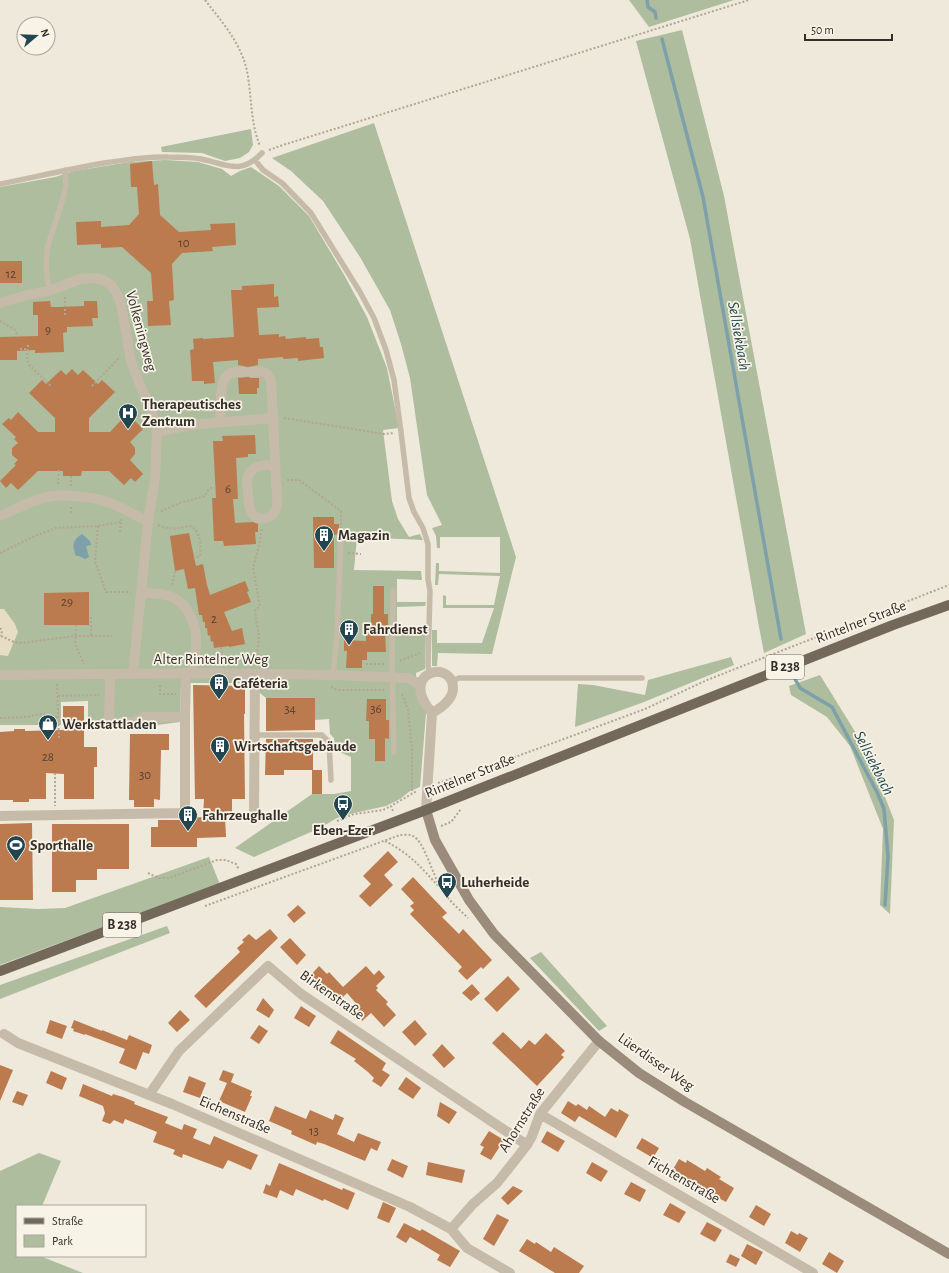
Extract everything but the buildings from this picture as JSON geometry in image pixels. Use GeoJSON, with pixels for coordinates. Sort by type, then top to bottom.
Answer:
{"type":"FeatureCollection","features":[{"type":"Feature","properties":{"kind":"main road","name":"Rintelner Straße"},"geometry":{"type":"LineString","coordinates":[[0,970],[426,810],[886,628],[949,605]]}},
{"type":"Feature","properties":{"kind":"main road","name":"Lüerdisser Weg"},"geometry":{"type":"LineString","coordinates":[[426,810],[435,840],[469,900],[494,934],[599,1041],[639,1073],[685,1102],[949,1254]]}},
{"type":"Feature","properties":{"kind":"street","name":"Volkeningweg"},"geometry":{"type":"LineString","coordinates":[[0,303],[27,295],[50,291],[80,279],[96,278],[105,281],[112,286],[121,304],[132,361],[140,385],[152,411],[157,432],[155,478],[148,522],[134,674]]}},
{"type":"Feature","properties":{"kind":"street"},"geometry":{"type":"LineString","coordinates":[[220,422],[223,381],[226,375],[233,372],[263,371],[269,375],[271,380],[277,506],[271,517],[263,519],[254,516],[250,509],[247,480],[248,475],[250,471],[258,466],[275,465]]}},
{"type":"Feature","properties":{"kind":"street"},"geometry":{"type":"LineString","coordinates":[[157,432],[190,425],[272,418]]}},
{"type":"Feature","properties":{"kind":"street"},"geometry":{"type":"LineString","coordinates":[[0,516],[22,505],[52,496],[84,496],[100,499],[123,508],[148,522]]}},
{"type":"Feature","properties":{"kind":"street"},"geometry":{"type":"LineString","coordinates":[[0,816],[185,813],[185,694],[196,647],[196,635],[193,622],[186,609],[178,601],[170,596],[141,593]]}},
{"type":"Feature","properties":{"kind":"street","name":"Alter Rintelner Weg"},"geometry":{"type":"LineString","coordinates":[[0,675],[189,673],[334,675],[408,678],[421,685]]}},
{"type":"Feature","properties":{"kind":"street"},"geometry":{"type":"LineString","coordinates":[[426,810],[432,713],[426,706],[421,696],[421,685],[423,679],[434,673],[445,674],[452,681],[453,690],[450,699],[441,708],[432,713]]}},
{"type":"Feature","properties":{"kind":"street"},"geometry":{"type":"LineString","coordinates":[[110,674],[109,723],[135,722],[143,717],[185,717]]}},
{"type":"Feature","properties":{"kind":"street"},"geometry":{"type":"LineString","coordinates":[[254,808],[255,674]]}},
{"type":"Feature","properties":{"kind":"street","name":"Birkenstraße"},"geometry":{"type":"LineString","coordinates":[[148,1095],[180,1051],[268,966],[301,994],[527,1146]]}},
{"type":"Feature","properties":{"kind":"street","name":"Eichenstraße"},"geometry":{"type":"LineString","coordinates":[[4,1034],[18,1043],[148,1095],[410,1207],[451,1229]]}},
{"type":"Feature","properties":{"kind":"street","name":"Ahornstraße"},"geometry":{"type":"LineString","coordinates":[[451,1229],[473,1204],[497,1183],[527,1146],[540,1114],[599,1041]]}},
{"type":"Feature","properties":{"kind":"street","name":"Fichtenstraße"},"geometry":{"type":"LineString","coordinates":[[540,1114],[813,1273]]}},
{"type":"Feature","properties":{"kind":"street"},"geometry":{"type":"LineString","coordinates":[[451,1229],[467,1248],[510,1273]]}},
{"type":"Feature","properties":{"kind":"lane"},"geometry":{"type":"LineString","coordinates":[[0,184],[65,170],[128,159],[165,157],[200,158],[233,167],[240,167],[255,160],[262,153]]}},
{"type":"Feature","properties":{"kind":"lane"},"geometry":{"type":"LineString","coordinates":[[255,160],[263,170],[282,183],[311,213],[356,285],[374,318],[386,350],[394,380],[402,432],[409,498],[414,512],[423,528],[428,544],[428,579],[430,590],[428,666],[434,673]]}},
{"type":"Feature","properties":{"kind":"lane"},"geometry":{"type":"LineString","coordinates":[[50,291],[46,265],[48,245],[63,200],[66,185],[65,170]]}},
{"type":"Feature","properties":{"kind":"lane"},"geometry":{"type":"LineString","coordinates":[[334,675],[341,538]]}},
{"type":"Feature","properties":{"kind":"lane"},"geometry":{"type":"LineString","coordinates":[[393,591],[392,677],[394,752]]}},
{"type":"Feature","properties":{"kind":"lane"},"geometry":{"type":"LineString","coordinates":[[452,681],[459,678],[642,678]]}},
{"type":"Feature","properties":{"kind":"lane"},"geometry":{"type":"LineString","coordinates":[[254,735],[322,735],[329,742],[331,780]]}},
{"type":"Feature","properties":{"kind":"path"},"geometry":{"type":"LineString","coordinates":[[205,0],[230,32],[240,50],[246,69],[255,133],[262,153],[291,142],[749,0]]}},
{"type":"Feature","properties":{"kind":"path"},"geometry":{"type":"LineString","coordinates":[[64,285],[65,316]]}},
{"type":"Feature","properties":{"kind":"path"},"geometry":{"type":"LineString","coordinates":[[0,321],[15,330],[18,337]]}},
{"type":"Feature","properties":{"kind":"path"},"geometry":{"type":"LineString","coordinates":[[28,344],[27,360],[30,366],[52,387]]}},
{"type":"Feature","properties":{"kind":"path"},"geometry":{"type":"LineString","coordinates":[[20,349],[28,348]]}},
{"type":"Feature","properties":{"kind":"path"},"geometry":{"type":"LineString","coordinates":[[92,386],[124,352],[130,351]]}},
{"type":"Feature","properties":{"kind":"path"},"geometry":{"type":"LineString","coordinates":[[272,418],[284,418],[384,434],[402,432]]}},
{"type":"Feature","properties":{"kind":"path"},"geometry":{"type":"LineString","coordinates":[[58,496],[59,468]]}},
{"type":"Feature","properties":{"kind":"path"},"geometry":{"type":"LineString","coordinates":[[276,480],[299,480],[341,511],[341,538]]}},
{"type":"Feature","properties":{"kind":"path"},"geometry":{"type":"LineString","coordinates":[[194,559],[200,556],[201,550],[196,530],[190,526],[167,528],[148,522],[154,515],[164,508],[205,496],[209,488],[218,488]]}},
{"type":"Feature","properties":{"kind":"path"},"geometry":{"type":"LineString","coordinates":[[120,532],[120,522],[123,508]]}},
{"type":"Feature","properties":{"kind":"path"},"geometry":{"type":"LineString","coordinates":[[255,674],[259,637],[255,611],[260,606],[253,568],[259,546],[263,519]]}},
{"type":"Feature","properties":{"kind":"path"},"geometry":{"type":"LineString","coordinates":[[0,553],[48,530],[67,527],[98,526],[120,522]]}},
{"type":"Feature","properties":{"kind":"path"},"geometry":{"type":"LineString","coordinates":[[98,526],[95,560],[106,592],[141,593]]}},
{"type":"Feature","properties":{"kind":"path"},"geometry":{"type":"LineString","coordinates":[[340,552],[361,554]]}},
{"type":"Feature","properties":{"kind":"path"},"geometry":{"type":"LineString","coordinates":[[170,596],[175,571]]}},
{"type":"Feature","properties":{"kind":"path"},"geometry":{"type":"LineString","coordinates":[[461,777],[645,709],[707,680],[949,585]]}},
{"type":"Feature","properties":{"kind":"path"},"geometry":{"type":"LineString","coordinates":[[91,617],[91,636]]}},
{"type":"Feature","properties":{"kind":"path"},"geometry":{"type":"LineString","coordinates":[[76,625],[75,644],[85,667]]}},
{"type":"Feature","properties":{"kind":"path"},"geometry":{"type":"LineString","coordinates":[[0,628],[2,631],[0,636],[14,642],[21,643],[75,636],[112,636]]}},
{"type":"Feature","properties":{"kind":"path"},"geometry":{"type":"LineString","coordinates":[[221,647],[224,666]]}},
{"type":"Feature","properties":{"kind":"path"},"geometry":{"type":"LineString","coordinates":[[160,673],[160,694],[185,694]]}},
{"type":"Feature","properties":{"kind":"path"},"geometry":{"type":"LineString","coordinates":[[57,675],[59,739]]}},
{"type":"Feature","properties":{"kind":"path"},"geometry":{"type":"LineString","coordinates":[[325,684],[338,690],[400,690],[408,710],[412,749],[412,793]]}},
{"type":"Feature","properties":{"kind":"path"},"geometry":{"type":"LineString","coordinates":[[58,696],[110,695]]}},
{"type":"Feature","properties":{"kind":"path"},"geometry":{"type":"LineString","coordinates":[[0,718],[26,717],[41,714],[59,716]]}},
{"type":"Feature","properties":{"kind":"path"},"geometry":{"type":"LineString","coordinates":[[55,774],[56,815]]}},
{"type":"Feature","properties":{"kind":"path"},"geometry":{"type":"LineString","coordinates":[[337,821],[354,814],[383,810],[391,806]]}},
{"type":"Feature","properties":{"kind":"path"},"geometry":{"type":"LineString","coordinates":[[400,835],[409,835],[417,838]]}},
{"type":"Feature","properties":{"kind":"path"},"geometry":{"type":"LineString","coordinates":[[384,841],[398,848],[416,862],[441,889]]}},
{"type":"Feature","properties":{"kind":"path"},"geometry":{"type":"LineString","coordinates":[[148,873],[158,878],[169,878],[217,860],[226,860],[236,864],[244,878]]}},
{"type":"Feature","properties":{"kind":"green space"},"geometry":{"type":"Polygon","coordinates":[[[629,0],[734,0],[649,27],[629,0]]]}},
{"type":"Feature","properties":{"kind":"green space"},"geometry":{"type":"Polygon","coordinates":[[[682,30],[724,196],[806,634],[764,653],[690,239],[636,41],[682,30]]]}},
{"type":"Feature","properties":{"kind":"green space"},"geometry":{"type":"Polygon","coordinates":[[[374,123],[516,557],[492,654],[438,653],[437,666],[432,666],[432,630],[437,630],[437,643],[482,643],[494,608],[443,608],[443,595],[446,596],[446,605],[494,605],[500,576],[439,574],[438,585],[435,585],[436,563],[439,563],[439,571],[500,573],[500,537],[440,537],[440,548],[437,548],[436,536],[432,528],[442,525],[427,495],[410,378],[390,310],[360,257],[323,201],[291,171],[272,158],[374,123]]]}},
{"type":"Feature","properties":{"kind":"green space"},"geometry":{"type":"Polygon","coordinates":[[[251,129],[253,145],[249,152],[240,158],[225,161],[202,153],[162,152],[161,147],[251,129]]]}},
{"type":"Feature","properties":{"kind":"green space"},"geometry":{"type":"Polygon","coordinates":[[[165,160],[198,162],[222,169],[231,176],[251,167],[279,186],[309,216],[367,317],[387,368],[399,428],[383,430],[392,501],[398,519],[409,537],[420,534],[423,540],[357,537],[354,570],[421,571],[422,580],[397,579],[397,602],[426,602],[425,606],[397,607],[397,632],[426,632],[425,669],[416,673],[417,694],[426,713],[420,787],[410,791],[400,799],[386,806],[337,818],[320,828],[254,857],[235,848],[312,794],[334,794],[351,791],[351,757],[335,750],[334,738],[330,734],[329,719],[315,720],[315,698],[266,698],[248,683],[181,683],[180,722],[134,728],[88,729],[88,701],[61,702],[61,725],[0,725],[0,187],[55,177],[74,171],[130,162],[165,160]]]}},
{"type":"Feature","properties":{"kind":"green space"},"geometry":{"type":"Polygon","coordinates":[[[731,657],[734,665],[644,702],[575,727],[578,684],[593,685],[645,695],[648,680],[731,657]]]}},
{"type":"Feature","properties":{"kind":"green space"},"geometry":{"type":"Polygon","coordinates":[[[820,675],[867,751],[894,820],[890,914],[880,905],[883,829],[850,746],[827,717],[791,695],[789,686],[820,675]]]}},
{"type":"Feature","properties":{"kind":"green space"},"geometry":{"type":"Polygon","coordinates":[[[209,857],[221,887],[105,926],[0,965],[0,907],[38,909],[65,908],[209,857]]]}},
{"type":"Feature","properties":{"kind":"green space"},"geometry":{"type":"Polygon","coordinates":[[[167,926],[170,933],[0,999],[0,985],[167,926]]]}},
{"type":"Feature","properties":{"kind":"green space"},"geometry":{"type":"Polygon","coordinates":[[[541,952],[607,1026],[599,1031],[530,958],[541,952]]]}},
{"type":"Feature","properties":{"kind":"green space"},"geometry":{"type":"Polygon","coordinates":[[[39,1153],[61,1161],[42,1205],[16,1205],[16,1257],[43,1257],[83,1273],[0,1273],[0,1171],[39,1153]]]}},
{"type":"Feature","properties":{"kind":"shaded area"},"geometry":{"type":"Polygon","coordinates":[[[0,609],[4,609],[15,624],[18,632],[8,656],[0,655],[0,609]]]}},
{"type":"Feature","properties":{"kind":"water"},"geometry":{"type":"Polygon","coordinates":[[[82,534],[90,541],[91,545],[86,546],[89,557],[85,559],[76,556],[74,549],[76,539],[82,534]]]}},
{"type":"Feature","properties":{"kind":"waterway","name":"Sellsiekbach"},"geometry":{"type":"LineString","coordinates":[[647,0],[648,7],[655,12],[656,18]]}},
{"type":"Feature","properties":{"kind":"waterway","name":"Sellsiekbach"},"geometry":{"type":"LineString","coordinates":[[662,39],[703,197],[781,639]]}},
{"type":"Feature","properties":{"kind":"waterway","name":"Sellsiekbach"},"geometry":{"type":"LineString","coordinates":[[795,679],[800,688],[832,707],[877,792],[884,809],[888,857],[885,905]]}},
{"type":"Feature","properties":{"kind":"place","name":"Therapeutisches Zentrum"},"geometry":{"type":"Point","coordinates":[128,430]}},
{"type":"Feature","properties":{"kind":"place","name":"Magazin"},"geometry":{"type":"Point","coordinates":[324,552]}},
{"type":"Feature","properties":{"kind":"place","name":"Fahrdienst"},"geometry":{"type":"Point","coordinates":[349,646]}},
{"type":"Feature","properties":{"kind":"place","name":"Caféteria"},"geometry":{"type":"Point","coordinates":[219,700]}},
{"type":"Feature","properties":{"kind":"place","name":"Werkstattladen"},"geometry":{"type":"Point","coordinates":[48,741]}},
{"type":"Feature","properties":{"kind":"place","name":"Wirtschaftsgebäude"},"geometry":{"type":"Point","coordinates":[220,763]}},
{"type":"Feature","properties":{"kind":"place","name":"Eben-Ezer"},"geometry":{"type":"Point","coordinates":[343,821]}},
{"type":"Feature","properties":{"kind":"place","name":"Fahrzeughalle"},"geometry":{"type":"Point","coordinates":[188,832]}},
{"type":"Feature","properties":{"kind":"place","name":"Sporthalle"},"geometry":{"type":"Point","coordinates":[16,862]}},
{"type":"Feature","properties":{"kind":"place","name":"Luherheide"},"geometry":{"type":"Point","coordinates":[447,899]}}]}
